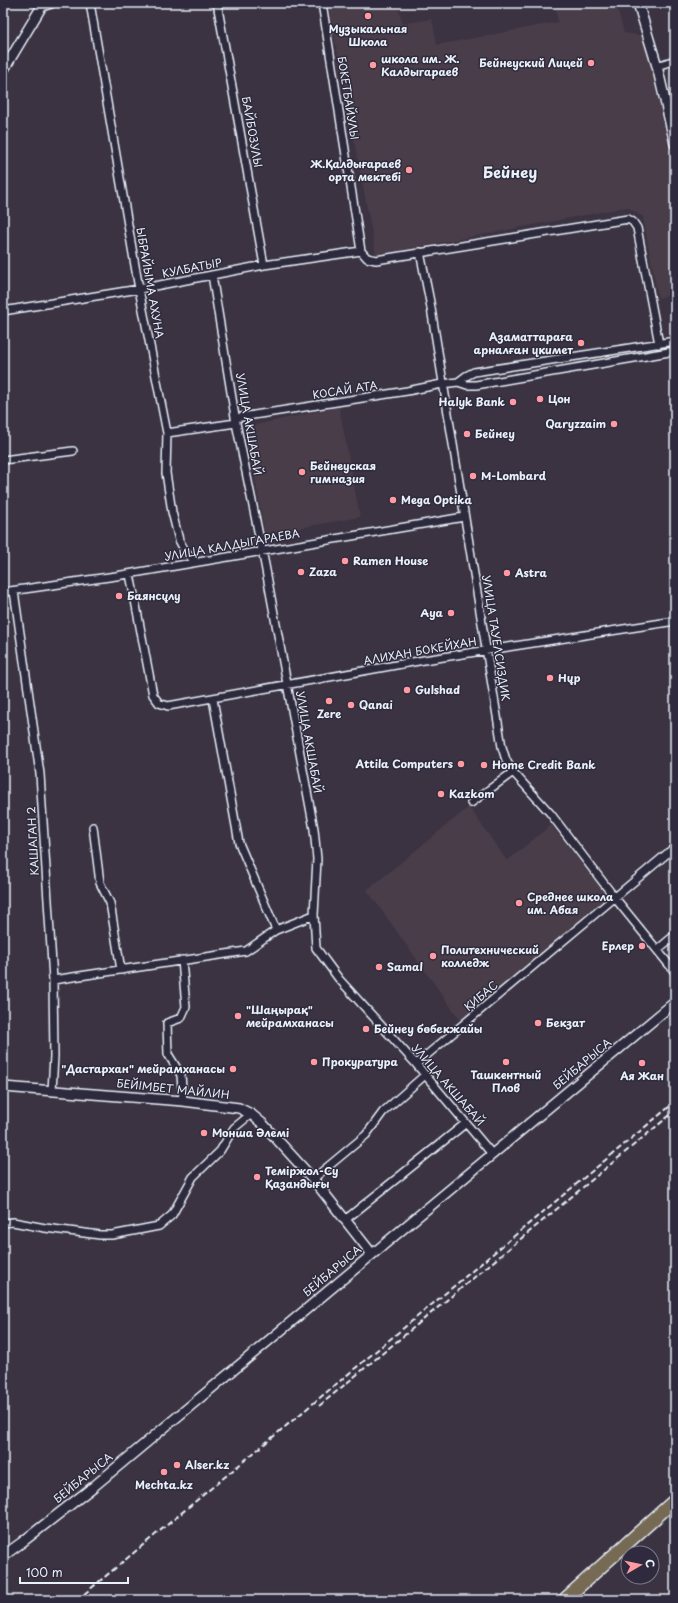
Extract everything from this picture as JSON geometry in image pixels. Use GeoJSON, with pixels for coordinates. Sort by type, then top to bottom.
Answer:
{"type":"FeatureCollection","features":[{"type":"Feature","properties":{"kind":"highway"},"geometry":{"type":"LineString","coordinates":[[564,1600],[675,1500]]}},
{"type":"Feature","properties":{"kind":"street"},"geometry":{"type":"LineString","coordinates":[[3,71],[42,6],[51,3]]}},
{"type":"Feature","properties":{"kind":"street","name":"ЫБРАЙЫМА АХУНА"},"geometry":{"type":"LineString","coordinates":[[90,3],[139,289],[167,433],[166,473],[172,512],[179,540],[185,552],[195,562]]}},
{"type":"Feature","properties":{"kind":"street","name":"БАЙБОЗУЛЫ"},"geometry":{"type":"LineString","coordinates":[[217,3],[264,265]]}},
{"type":"Feature","properties":{"kind":"street","name":"БОКЕТБАЙУЛЫ"},"geometry":{"type":"LineString","coordinates":[[322,3],[361,251]]}},
{"type":"Feature","properties":{"kind":"street"},"geometry":{"type":"LineString","coordinates":[[638,3],[657,66],[675,144]]}},
{"type":"Feature","properties":{"kind":"street"},"geometry":{"type":"LineString","coordinates":[[657,66],[675,60]]}},
{"type":"Feature","properties":{"kind":"street"},"geometry":{"type":"LineString","coordinates":[[361,251],[367,258],[376,260],[628,219],[633,222],[637,228],[659,344]]}},
{"type":"Feature","properties":{"kind":"street","name":"КУЛБАТЫР"},"geometry":{"type":"LineString","coordinates":[[3,311],[139,289],[264,265],[361,251]]}},
{"type":"Feature","properties":{"kind":"street","name":"УЛИЦА ТАУЕЛСИЗДИК"},"geometry":{"type":"LineString","coordinates":[[420,252],[430,302],[442,384],[502,748],[506,760],[513,772],[550,813],[615,898],[675,972]]}},
{"type":"Feature","properties":{"kind":"street","name":"УЛИЦА АКШАБАЙ"},"geometry":{"type":"LineString","coordinates":[[212,275],[236,420],[288,685],[314,829],[317,859],[314,915],[316,948],[318,953],[339,978],[416,1064],[492,1154]]}},
{"type":"Feature","properties":{"kind":"street","name":"КОСАЙ АТА"},"geometry":{"type":"LineString","coordinates":[[458,382],[474,372],[675,341]]}},
{"type":"Feature","properties":{"kind":"street","name":"КОСАЙ АТА"},"geometry":{"type":"LineString","coordinates":[[167,433],[442,384],[458,382],[467,385],[476,384],[675,351]]}},
{"type":"Feature","properties":{"kind":"street"},"geometry":{"type":"LineString","coordinates":[[557,360],[558,370]]}},
{"type":"Feature","properties":{"kind":"street"},"geometry":{"type":"LineString","coordinates":[[3,460],[73,451]]}},
{"type":"Feature","properties":{"kind":"street","name":"УЛИЦА КАЛДЫГАРАЕВА"},"geometry":{"type":"LineString","coordinates":[[3,592],[130,574],[464,517]]}},
{"type":"Feature","properties":{"kind":"street","name":"АЛИХАН БОКЕЙХАН"},"geometry":{"type":"LineString","coordinates":[[130,574],[153,695],[159,703],[168,706],[487,650],[675,621]]}},
{"type":"Feature","properties":{"kind":"street","name":"КАШАГАН 2"},"geometry":{"type":"LineString","coordinates":[[14,591],[40,774],[52,980],[54,1056],[52,1091]]}},
{"type":"Feature","properties":{"kind":"street"},"geometry":{"type":"LineString","coordinates":[[213,699],[240,843],[276,930]]}},
{"type":"Feature","properties":{"kind":"street"},"geometry":{"type":"LineString","coordinates":[[471,803],[513,772]]}},
{"type":"Feature","properties":{"kind":"street"},"geometry":{"type":"LineString","coordinates":[[93,826],[100,883],[110,904],[121,970]]}},
{"type":"Feature","properties":{"kind":"street","name":"ҚИБАС"},"geometry":{"type":"LineString","coordinates":[[416,1064],[675,847]]}},
{"type":"Feature","properties":{"kind":"street"},"geometry":{"type":"LineString","coordinates":[[52,980],[246,951],[276,930],[314,915]]}},
{"type":"Feature","properties":{"kind":"street"},"geometry":{"type":"LineString","coordinates":[[657,950],[675,935]]}},
{"type":"Feature","properties":{"kind":"street"},"geometry":{"type":"LineString","coordinates":[[182,960],[186,1007],[181,1018],[167,1023],[168,1054],[181,1075],[183,1101]]}},
{"type":"Feature","properties":{"kind":"street","name":"БЕЙБАРЫСА"},"geometry":{"type":"LineString","coordinates":[[3,1556],[92,1487],[675,1002]]}},
{"type":"Feature","properties":{"kind":"street"},"geometry":{"type":"LineString","coordinates":[[313,1179],[366,1135],[383,1112],[425,1075]]}},
{"type":"Feature","properties":{"kind":"street","name":"БЕЙІМБЕТ МАЙЛИН"},"geometry":{"type":"LineString","coordinates":[[3,1087],[183,1101],[239,1108],[251,1114],[263,1124],[313,1179],[372,1254]]}},
{"type":"Feature","properties":{"kind":"street"},"geometry":{"type":"LineString","coordinates":[[3,1223],[12,1222],[100,1235],[118,1234],[159,1226],[172,1215],[193,1177],[220,1151],[234,1128],[251,1114]]}},
{"type":"Feature","properties":{"kind":"street"},"geometry":{"type":"LineString","coordinates":[[345,1220],[466,1123]]}},
{"type":"Feature","properties":{"kind":"shaded area"},"geometry":{"type":"Polygon","coordinates":[[[328,3],[398,3],[402,24],[432,19],[437,45],[558,22],[555,3],[616,3],[624,33],[645,36],[675,179],[675,294],[658,298],[643,217],[627,207],[376,255],[328,3]]]}},
{"type":"Feature","properties":{"kind":"shaded area","name":"Бейнеуская гимназия"},"geometry":{"type":"Polygon","coordinates":[[[339,407],[360,517],[265,534],[246,427],[339,407]]]}},
{"type":"Feature","properties":{"kind":"shaded area"},"geometry":{"type":"Polygon","coordinates":[[[469,807],[507,861],[551,825],[608,896],[461,1021],[367,890],[469,807]]]}},
{"type":"Feature","properties":{"kind":"railway"},"geometry":{"type":"LineString","coordinates":[[77,1600],[675,1102]]}},
{"type":"Feature","properties":{"kind":"railway"},"geometry":{"type":"LineString","coordinates":[[319,1406],[675,1111]]}},
{"type":"Feature","properties":{"kind":"place","name":"Музыкальная Школа"},"geometry":{"type":"Point","coordinates":[368,16]}},
{"type":"Feature","properties":{"kind":"place","name":"Бейнеуский Лицей"},"geometry":{"type":"Point","coordinates":[591,63]}},
{"type":"Feature","properties":{"kind":"place","name":"школа им. Ж. Калдыгараев"},"geometry":{"type":"Point","coordinates":[373,65]}},
{"type":"Feature","properties":{"kind":"place","name":"Ж.Қалдығараев орта мектебі"},"geometry":{"type":"Point","coordinates":[409,170]}},
{"type":"Feature","properties":{"kind":"place","name":"Азаматтараға арналған үкимет"},"geometry":{"type":"Point","coordinates":[581,343]}},
{"type":"Feature","properties":{"kind":"place","name":"Цон"},"geometry":{"type":"Point","coordinates":[540,399]}},
{"type":"Feature","properties":{"kind":"place","name":"Halyk Bank"},"geometry":{"type":"Point","coordinates":[513,402]}},
{"type":"Feature","properties":{"kind":"place","name":"Qaryzzaim"},"geometry":{"type":"Point","coordinates":[614,424]}},
{"type":"Feature","properties":{"kind":"place","name":"Бейнеу"},"geometry":{"type":"Point","coordinates":[467,434]}},
{"type":"Feature","properties":{"kind":"place","name":"Бейнеуская гимназия"},"geometry":{"type":"Point","coordinates":[302,472]}},
{"type":"Feature","properties":{"kind":"place","name":"M-Lombard"},"geometry":{"type":"Point","coordinates":[473,476]}},
{"type":"Feature","properties":{"kind":"place","name":"Mega Optika"},"geometry":{"type":"Point","coordinates":[393,500]}},
{"type":"Feature","properties":{"kind":"place","name":"Ramen House"},"geometry":{"type":"Point","coordinates":[345,561]}},
{"type":"Feature","properties":{"kind":"place","name":"Zaza"},"geometry":{"type":"Point","coordinates":[301,572]}},
{"type":"Feature","properties":{"kind":"place","name":"Astra"},"geometry":{"type":"Point","coordinates":[507,573]}},
{"type":"Feature","properties":{"kind":"place","name":"Баянсұлу"},"geometry":{"type":"Point","coordinates":[119,596]}},
{"type":"Feature","properties":{"kind":"place","name":"Aya"},"geometry":{"type":"Point","coordinates":[451,613]}},
{"type":"Feature","properties":{"kind":"place","name":"Нұр"},"geometry":{"type":"Point","coordinates":[550,678]}},
{"type":"Feature","properties":{"kind":"place","name":"Gulshad"},"geometry":{"type":"Point","coordinates":[407,690]}},
{"type":"Feature","properties":{"kind":"place","name":"Zere"},"geometry":{"type":"Point","coordinates":[329,701]}},
{"type":"Feature","properties":{"kind":"place","name":"Qanai"},"geometry":{"type":"Point","coordinates":[351,705]}},
{"type":"Feature","properties":{"kind":"place","name":"Attila Computers"},"geometry":{"type":"Point","coordinates":[461,764]}},
{"type":"Feature","properties":{"kind":"place","name":"Home Credit Bank"},"geometry":{"type":"Point","coordinates":[484,765]}},
{"type":"Feature","properties":{"kind":"place","name":"Kazkom"},"geometry":{"type":"Point","coordinates":[441,794]}},
{"type":"Feature","properties":{"kind":"place","name":"Среднее школа им. Абая"},"geometry":{"type":"Point","coordinates":[519,903]}},
{"type":"Feature","properties":{"kind":"place","name":"Ерлер"},"geometry":{"type":"Point","coordinates":[642,946]}},
{"type":"Feature","properties":{"kind":"place","name":"Политехнический колледж"},"geometry":{"type":"Point","coordinates":[433,956]}},
{"type":"Feature","properties":{"kind":"place","name":"Samal"},"geometry":{"type":"Point","coordinates":[379,967]}},
{"type":"Feature","properties":{"kind":"place","name":"\"Шаңырақ\" мейрамханасы"},"geometry":{"type":"Point","coordinates":[238,1016]}},
{"type":"Feature","properties":{"kind":"place","name":"Бекзат"},"geometry":{"type":"Point","coordinates":[538,1023]}},
{"type":"Feature","properties":{"kind":"place","name":"Бейнеу бөбекжайы"},"geometry":{"type":"Point","coordinates":[366,1029]}},
{"type":"Feature","properties":{"kind":"place","name":"Прокуратура"},"geometry":{"type":"Point","coordinates":[314,1062]}},
{"type":"Feature","properties":{"kind":"place","name":"Ташкентный Плов"},"geometry":{"type":"Point","coordinates":[506,1062]}},
{"type":"Feature","properties":{"kind":"place","name":"Ая Жан"},"geometry":{"type":"Point","coordinates":[642,1063]}},
{"type":"Feature","properties":{"kind":"place","name":"\"Дастархан\" мейрамханасы"},"geometry":{"type":"Point","coordinates":[233,1069]}},
{"type":"Feature","properties":{"kind":"place","name":"Монша Әлемі"},"geometry":{"type":"Point","coordinates":[204,1133]}},
{"type":"Feature","properties":{"kind":"place","name":"Теміржол-Су Қазандығы"},"geometry":{"type":"Point","coordinates":[257,1177]}},
{"type":"Feature","properties":{"kind":"place","name":"Alser.kz"},"geometry":{"type":"Point","coordinates":[177,1465]}},
{"type":"Feature","properties":{"kind":"place","name":"Mechta.kz"},"geometry":{"type":"Point","coordinates":[164,1472]}},
{"type":"Feature","properties":{"kind":"district","name":"Бейнеу"},"geometry":{"type":"Point","coordinates":[510,173]}}]}
